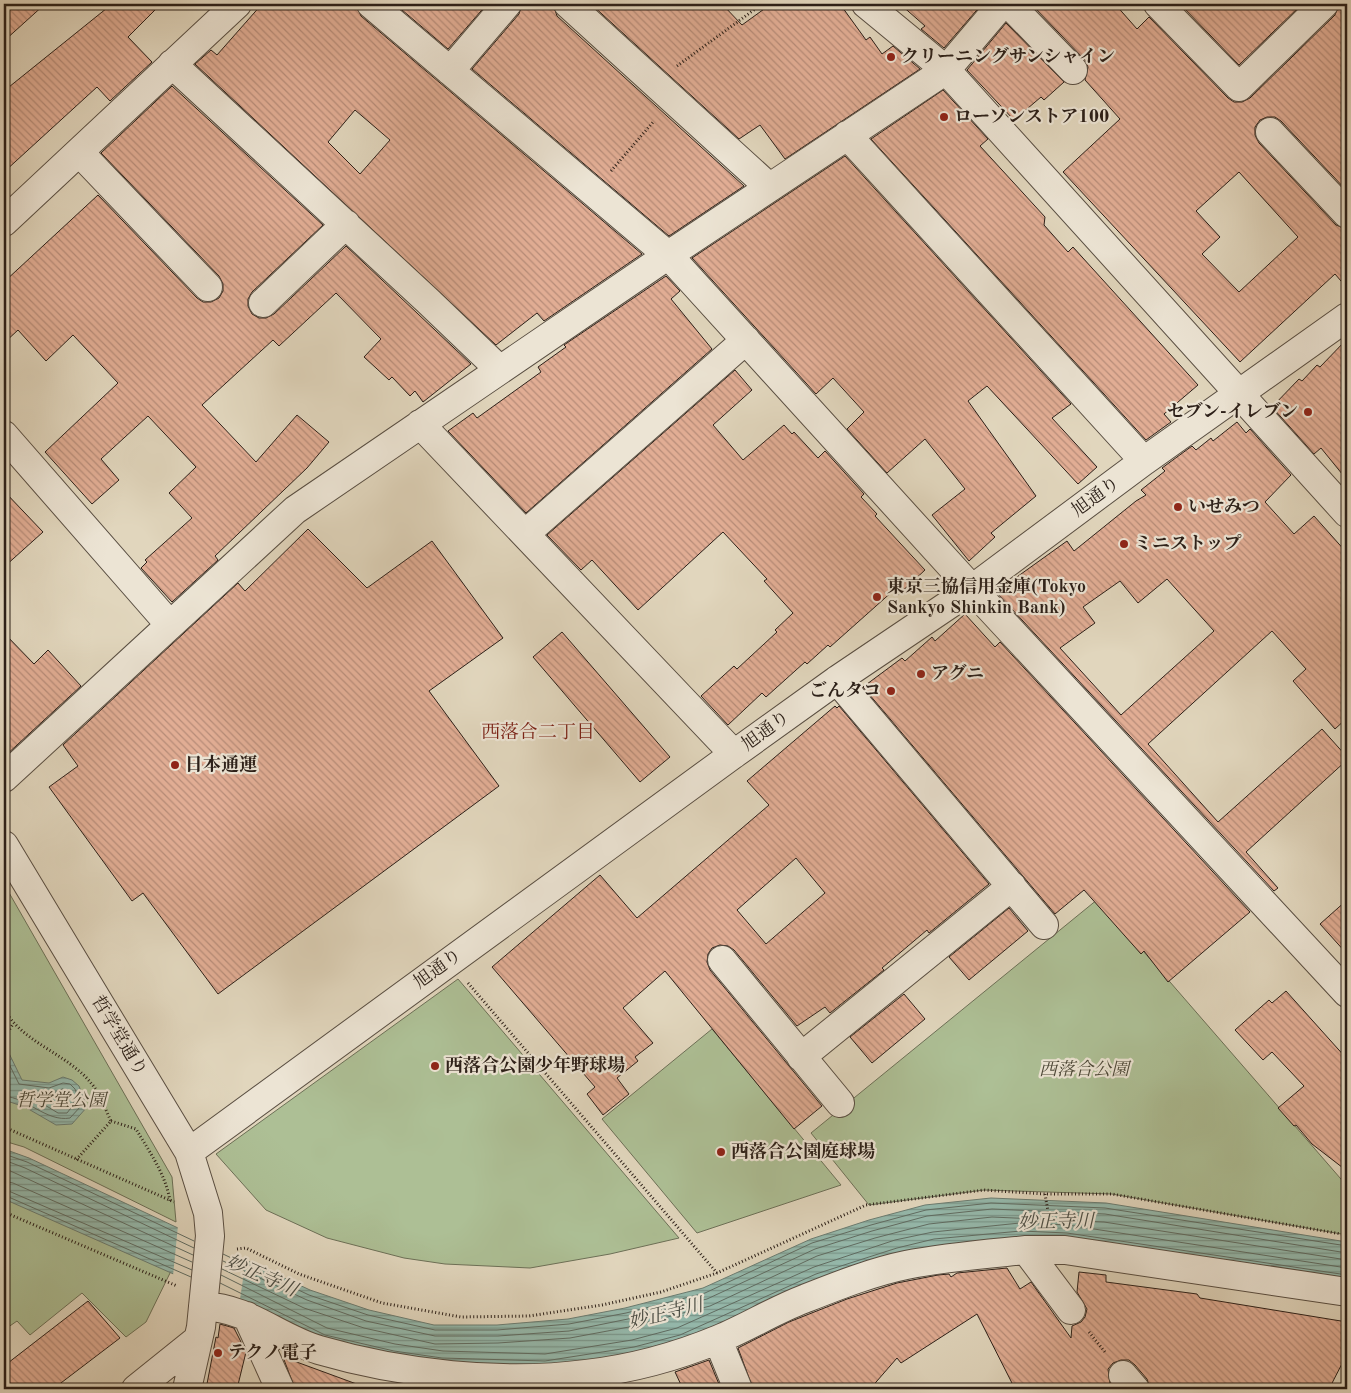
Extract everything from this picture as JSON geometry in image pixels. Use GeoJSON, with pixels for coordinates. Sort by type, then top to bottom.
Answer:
{"type":"FeatureCollection","features":[{"type":"Feature","properties":{"kind":"street"},"geometry":{"type":"LineString","coordinates":[[4,222],[237,4]]}},
{"type":"Feature","properties":{"kind":"street"},"geometry":{"type":"LineString","coordinates":[[371,4],[593,191],[667,256],[746,340],[972,589],[1347,993]]}},
{"type":"Feature","properties":{"kind":"street"},"geometry":{"type":"LineString","coordinates":[[450,70],[507,4]]}},
{"type":"Feature","properties":{"kind":"street"},"geometry":{"type":"LineString","coordinates":[[568,4],[769,187]]}},
{"type":"Feature","properties":{"kind":"street"},"geometry":{"type":"LineString","coordinates":[[866,4],[946,70],[1347,513]]}},
{"type":"Feature","properties":{"kind":"street"},"geometry":{"type":"LineString","coordinates":[[4,778],[296,510],[667,256],[946,70],[1002,4]]}},
{"type":"Feature","properties":{"kind":"street"},"geometry":{"type":"LineString","coordinates":[[1009,4],[1073,70]]}},
{"type":"Feature","properties":{"kind":"street"},"geometry":{"type":"LineString","coordinates":[[1158,4],[1238,87],[1324,4]]}},
{"type":"Feature","properties":{"kind":"street"},"geometry":{"type":"LineString","coordinates":[[172,64],[346,224],[500,370]]}},
{"type":"Feature","properties":{"kind":"street"},"geometry":{"type":"LineString","coordinates":[[1270,132],[1347,214]]}},
{"type":"Feature","properties":{"kind":"street"},"geometry":{"type":"LineString","coordinates":[[847,135],[1144,461]]}},
{"type":"Feature","properties":{"kind":"street"},"geometry":{"type":"LineString","coordinates":[[79,152],[208,286]]}},
{"type":"Feature","properties":{"kind":"street"},"geometry":{"type":"LineString","coordinates":[[263,302],[346,224]]}},
{"type":"Feature","properties":{"kind":"street","name":"旭通り"},"geometry":{"type":"LineString","coordinates":[[189,1152],[734,754],[837,680],[972,589],[1144,461],[1347,318]]}},
{"type":"Feature","properties":{"kind":"street"},"geometry":{"type":"LineString","coordinates":[[525,534],[746,340]]}},
{"type":"Feature","properties":{"kind":"street"},"geometry":{"type":"LineString","coordinates":[[420,424],[734,754]]}},
{"type":"Feature","properties":{"kind":"street"},"geometry":{"type":"LineString","coordinates":[[4,435],[170,626]]}},
{"type":"Feature","properties":{"kind":"street"},"geometry":{"type":"LineString","coordinates":[[837,680],[1044,925]]}},
{"type":"Feature","properties":{"kind":"street","name":"哲学堂通り"},"geometry":{"type":"LineString","coordinates":[[4,844],[189,1152],[208,1213],[221,1243],[197,1295]]}},
{"type":"Feature","properties":{"kind":"street"},"geometry":{"type":"LineString","coordinates":[[801,1057],[1012,886]]}},
{"type":"Feature","properties":{"kind":"street"},"geometry":{"type":"LineString","coordinates":[[722,960],[840,1103]]}},
{"type":"Feature","properties":{"kind":"street"},"geometry":{"type":"LineString","coordinates":[[1026,1250],[1071,1310]]}},
{"type":"Feature","properties":{"kind":"street"},"geometry":{"type":"LineString","coordinates":[[186,1389],[197,1340],[197,1295],[316,1350],[391,1367],[433,1380],[457,1376],[520,1379],[587,1374],[650,1361],[718,1340],[802,1299],[904,1266],[957,1256],[1026,1250],[1065,1250],[1347,1292]]}},
{"type":"Feature","properties":{"kind":"street"},"geometry":{"type":"LineString","coordinates":[[246,1316],[280,1389]]}},
{"type":"Feature","properties":{"kind":"street"},"geometry":{"type":"LineString","coordinates":[[136,1389],[197,1340]]}},
{"type":"Feature","properties":{"kind":"street"},"geometry":{"type":"LineString","coordinates":[[718,1340],[738,1389]]}},
{"type":"Feature","properties":{"kind":"path"},"geometry":{"type":"LineString","coordinates":[[593,191],[663,91],[762,4]]}},
{"type":"Feature","properties":{"kind":"path"},"geometry":{"type":"LineString","coordinates":[[449,962],[717,1273]]}},
{"type":"Feature","properties":{"kind":"path"},"geometry":{"type":"LineString","coordinates":[[4,1008],[13,1024],[62,1058],[92,1083],[111,1121],[136,1129],[158,1168],[168,1190],[170,1201]]}},
{"type":"Feature","properties":{"kind":"path"},"geometry":{"type":"LineString","coordinates":[[4,1038],[13,1024]]}},
{"type":"Feature","properties":{"kind":"path"},"geometry":{"type":"LineString","coordinates":[[76,1160],[111,1121]]}},
{"type":"Feature","properties":{"kind":"path"},"geometry":{"type":"LineString","coordinates":[[4,1127],[170,1201],[181,1203]]}},
{"type":"Feature","properties":{"kind":"path"},"geometry":{"type":"LineString","coordinates":[[221,1243],[246,1248],[299,1274],[382,1303],[461,1317],[529,1316],[602,1305],[661,1292],[717,1273],[866,1205],[984,1190],[1045,1194],[1112,1194],[1232,1217],[1347,1235]]}},
{"type":"Feature","properties":{"kind":"path"},"geometry":{"type":"LineString","coordinates":[[1045,1194],[1046,1199]]}},
{"type":"Feature","properties":{"kind":"path"},"geometry":{"type":"LineString","coordinates":[[4,1212],[197,1295]]}},
{"type":"Feature","properties":{"kind":"path"},"geometry":{"type":"LineString","coordinates":[[1071,1310],[1129,1382]]}},
{"type":"Feature","properties":{"kind":"green space","name":"哲学堂公園"},"geometry":{"type":"Polygon","coordinates":[[[4,884],[172,1177],[176,1222],[24,1147],[4,1141],[4,884]]]}},
{"type":"Feature","properties":{"kind":"green space","name":"西落合公園"},"geometry":{"type":"Polygon","coordinates":[[[1098,899],[1347,1186],[1347,1235],[1112,1194],[984,1190],[869,1205],[811,1133],[1098,899]]]}},
{"type":"Feature","properties":{"kind":"green space","name":"西落合公園少年野球場"},"geometry":{"type":"Polygon","coordinates":[[[458,979],[679,1238],[610,1254],[530,1268],[445,1264],[404,1258],[327,1238],[266,1210],[216,1154],[458,979]]]}},
{"type":"Feature","properties":{"kind":"green space","name":"西落合公園庭球場"},"geometry":{"type":"Polygon","coordinates":[[[712,1029],[841,1185],[697,1233],[602,1119],[712,1029]]]}},
{"type":"Feature","properties":{"kind":"green space"},"geometry":{"type":"Polygon","coordinates":[[[4,1196],[172,1269],[146,1322],[126,1337],[82,1293],[30,1335],[17,1321],[4,1330],[4,1196]]]}},
{"type":"Feature","properties":{"kind":"water"},"geometry":{"type":"Polygon","coordinates":[[[4,1043],[22,1080],[49,1083],[63,1077],[72,1080],[79,1086],[87,1107],[72,1124],[56,1125],[25,1107],[4,1100],[4,1043]]]}},
{"type":"Feature","properties":{"kind":"water","name":"妙正寺川"},"geometry":{"type":"Polygon","coordinates":[[[4,1149],[29,1158],[310,1290],[369,1310],[434,1325],[497,1325],[568,1319],[625,1308],[703,1288],[811,1239],[869,1220],[925,1205],[991,1198],[1106,1203],[1347,1242],[1347,1287],[1022,1242],[636,1358],[497,1372],[320,1345],[230,1299],[4,1199],[4,1149]]]}},
{"type":"Feature","properties":{"kind":"pier"},"geometry":{"type":"Polygon","coordinates":[[[178,1225],[246,1259],[239,1306],[173,1276],[178,1225]]]}},
{"type":"Feature","properties":{"kind":"building"},"geometry":{"type":"Polygon","coordinates":[[[4,4],[45,4],[4,41],[4,4]]]}},
{"type":"Feature","properties":{"kind":"building"},"geometry":{"type":"Polygon","coordinates":[[[112,4],[161,4],[128,37],[152,62],[110,101],[97,87],[4,172],[4,91],[112,4]]]}},
{"type":"Feature","properties":{"kind":"building"},"geometry":{"type":"Polygon","coordinates":[[[262,4],[356,4],[361,16],[642,254],[544,321],[537,313],[496,345],[195,64],[211,50],[217,55],[262,4]],[[355,110],[328,142],[360,174],[390,140],[355,110]]]}},
{"type":"Feature","properties":{"kind":"building"},"geometry":{"type":"Polygon","coordinates":[[[395,4],[487,4],[448,49],[395,4]]]}},
{"type":"Feature","properties":{"kind":"building"},"geometry":{"type":"Polygon","coordinates":[[[522,4],[553,4],[557,16],[744,186],[669,236],[472,69],[519,14],[522,4]]]}},
{"type":"Feature","properties":{"kind":"building"},"geometry":{"type":"Polygon","coordinates":[[[591,4],[722,4],[742,25],[771,4],[840,4],[866,40],[870,37],[882,54],[893,46],[920,69],[785,159],[760,125],[739,139],[591,4]]]}},
{"type":"Feature","properties":{"kind":"building"},"geometry":{"type":"Polygon","coordinates":[[[900,4],[982,4],[944,48],[921,29],[925,26],[900,4]]]}},
{"type":"Feature","properties":{"kind":"building"},"geometry":{"type":"Polygon","coordinates":[[[1031,4],[1115,4],[1137,29],[1149,17],[1228,98],[1234,102],[1242,102],[1250,98],[1335,15],[1339,4],[1347,4],[1347,191],[1281,121],[1275,117],[1267,117],[1260,120],[1255,127],[1255,135],[1259,143],[1336,225],[1347,229],[1347,288],[1335,274],[1240,362],[1063,172],[1120,119],[1085,80],[1088,67],[1085,60],[1031,4]],[[1239,172],[1196,211],[1220,237],[1202,254],[1239,292],[1298,237],[1239,172]]]}},
{"type":"Feature","properties":{"kind":"building"},"geometry":{"type":"Polygon","coordinates":[[[1180,4],[1302,4],[1239,65],[1180,4]]]}},
{"type":"Feature","properties":{"kind":"building"},"geometry":{"type":"Polygon","coordinates":[[[1006,23],[1064,82],[1044,100],[1041,97],[1014,120],[967,70],[1006,23]]]}},
{"type":"Feature","properties":{"kind":"building"},"geometry":{"type":"Polygon","coordinates":[[[172,86],[323,225],[252,292],[248,299],[248,306],[252,314],[259,318],[266,318],[274,314],[346,246],[471,364],[423,402],[415,391],[410,396],[392,377],[389,380],[364,357],[381,339],[336,293],[279,346],[273,340],[202,405],[256,462],[297,415],[329,442],[307,468],[215,556],[218,560],[172,602],[141,568],[147,562],[145,560],[192,518],[169,493],[196,467],[148,416],[101,459],[119,480],[92,504],[45,452],[118,383],[73,335],[46,361],[18,330],[4,343],[4,282],[98,195],[197,298],[203,302],[211,302],[219,298],[223,291],[223,284],[219,276],[101,153],[172,86]]]}},
{"type":"Feature","properties":{"kind":"building"},"geometry":{"type":"Polygon","coordinates":[[[943,90],[988,139],[980,146],[1045,217],[1044,225],[1068,252],[1073,247],[1198,385],[1164,414],[1171,422],[1146,440],[871,139],[943,90]]]}},
{"type":"Feature","properties":{"kind":"building"},"geometry":{"type":"Polygon","coordinates":[[[845,156],[1071,404],[1052,418],[1097,467],[1078,484],[987,386],[968,401],[1036,496],[991,533],[995,537],[969,561],[932,515],[965,489],[925,439],[887,473],[847,429],[864,412],[833,378],[816,394],[692,258],[845,156]]]}},
{"type":"Feature","properties":{"kind":"building"},"geometry":{"type":"Polygon","coordinates":[[[666,276],[680,291],[671,299],[712,349],[526,513],[448,431],[473,413],[477,418],[541,372],[538,367],[566,347],[564,345],[666,276]]]}},
{"type":"Feature","properties":{"kind":"building"},"geometry":{"type":"Polygon","coordinates":[[[1347,339],[1347,480],[1321,448],[1314,454],[1272,407],[1299,379],[1302,381],[1317,365],[1320,367],[1347,339]]]}},
{"type":"Feature","properties":{"kind":"building"},"geometry":{"type":"Polygon","coordinates":[[[735,370],[752,390],[713,425],[743,460],[784,425],[792,434],[794,432],[818,458],[825,451],[864,494],[861,497],[877,514],[875,516],[925,570],[898,595],[894,590],[830,647],[828,645],[807,664],[805,662],[766,697],[762,693],[728,725],[701,696],[734,666],[737,669],[777,632],[775,630],[793,613],[764,581],[767,579],[723,532],[638,610],[592,560],[581,570],[547,535],[735,370]]]}},
{"type":"Feature","properties":{"kind":"building"},"geometry":{"type":"Polygon","coordinates":[[[1237,422],[1246,433],[1250,429],[1291,475],[1265,502],[1294,534],[1314,516],[1347,553],[1347,718],[1335,729],[1293,681],[1306,669],[1272,631],[1148,744],[1218,822],[1322,729],[1347,757],[1347,760],[1246,852],[1278,888],[1274,891],[996,592],[1067,541],[1074,551],[1146,495],[1141,490],[1165,471],[1162,468],[1192,446],[1196,450],[1211,438],[1213,441],[1237,422]],[[1167,579],[1138,603],[1120,581],[1083,607],[1095,623],[1060,648],[1121,715],[1214,631],[1167,579]]]}},
{"type":"Feature","properties":{"kind":"building"},"geometry":{"type":"Polygon","coordinates":[[[4,491],[43,532],[4,567],[4,491]]]}},
{"type":"Feature","properties":{"kind":"building"},"geometry":{"type":"Polygon","coordinates":[[[308,529],[367,588],[432,541],[503,638],[429,691],[499,786],[218,994],[143,893],[132,901],[49,787],[78,766],[63,745],[238,583],[245,591],[308,529]]]}},
{"type":"Feature","properties":{"kind":"building"},"geometry":{"type":"Polygon","coordinates":[[[965,614],[995,647],[1000,642],[1250,912],[1168,982],[1144,951],[1141,954],[1084,890],[1055,914],[863,687],[902,658],[905,661],[932,637],[935,641],[965,614]]]}},
{"type":"Feature","properties":{"kind":"building"},"geometry":{"type":"Polygon","coordinates":[[[562,632],[670,757],[640,782],[533,657],[562,632]]]}},
{"type":"Feature","properties":{"kind":"building"},"geometry":{"type":"Polygon","coordinates":[[[4,633],[34,664],[48,650],[81,686],[4,757],[4,633]]]}},
{"type":"Feature","properties":{"kind":"building"},"geometry":{"type":"Polygon","coordinates":[[[835,706],[837,708],[839,706],[989,884],[929,933],[927,930],[882,968],[884,970],[830,1013],[825,1007],[797,1026],[734,950],[728,946],[720,945],[712,948],[708,954],[707,962],[710,970],[822,1106],[794,1129],[665,971],[623,1008],[653,1043],[635,1057],[638,1061],[617,1078],[629,1094],[603,1115],[587,1094],[595,1087],[492,967],[600,875],[637,918],[769,805],[747,781],[835,706]],[[796,858],[737,910],[766,944],[825,893],[796,858]]]}},
{"type":"Feature","properties":{"kind":"building"},"geometry":{"type":"Polygon","coordinates":[[[1347,900],[1347,954],[1320,924],[1347,900]]]}},
{"type":"Feature","properties":{"kind":"building"},"geometry":{"type":"Polygon","coordinates":[[[1009,908],[1028,931],[969,980],[949,957],[1009,908]]]}},
{"type":"Feature","properties":{"kind":"building"},"geometry":{"type":"Polygon","coordinates":[[[1286,991],[1347,1059],[1347,1171],[1312,1144],[1278,1108],[1304,1086],[1272,1052],[1263,1060],[1235,1030],[1269,1000],[1272,1003],[1286,991]]]}},
{"type":"Feature","properties":{"kind":"building"},"geometry":{"type":"Polygon","coordinates":[[[904,994],[925,1019],[872,1063],[850,1037],[904,994]]]}},
{"type":"Feature","properties":{"kind":"building"},"geometry":{"type":"Polygon","coordinates":[[[1007,1268],[1020,1289],[1031,1282],[1071,1338],[1072,1326],[1081,1322],[1085,1317],[1087,1309],[1077,1292],[1079,1272],[1106,1275],[1106,1282],[1197,1294],[1200,1298],[1347,1322],[1347,1354],[1329,1389],[1150,1389],[1147,1379],[1135,1365],[1129,1360],[1121,1360],[1113,1363],[1108,1369],[1110,1383],[1100,1389],[1015,1389],[977,1314],[901,1363],[897,1358],[870,1389],[753,1389],[738,1348],[789,1322],[847,1299],[897,1283],[938,1275],[949,1274],[951,1277],[957,1273],[1007,1268]]]}},
{"type":"Feature","properties":{"kind":"building"},"geometry":{"type":"Polygon","coordinates":[[[88,1301],[120,1338],[53,1389],[4,1389],[4,1366],[88,1301]]]}},
{"type":"Feature","properties":{"kind":"building"},"geometry":{"type":"Polygon","coordinates":[[[220,1324],[234,1328],[246,1352],[237,1389],[206,1389],[220,1324]]]}},
{"type":"Feature","properties":{"kind":"building"},"geometry":{"type":"Polygon","coordinates":[[[283,1357],[362,1386],[362,1389],[295,1389],[283,1357]]]}},
{"type":"Feature","properties":{"kind":"building"},"geometry":{"type":"Polygon","coordinates":[[[709,1360],[721,1389],[683,1389],[675,1372],[709,1360]]]}},
{"type":"Feature","properties":{"kind":"place","name":"クリーニングサンシャイン"},"geometry":{"type":"Point","coordinates":[891,57]}},
{"type":"Feature","properties":{"kind":"place","name":"ローソンストア100"},"geometry":{"type":"Point","coordinates":[944,117]}},
{"type":"Feature","properties":{"kind":"place","name":"セブン-イレブン"},"geometry":{"type":"Point","coordinates":[1308,412]}},
{"type":"Feature","properties":{"kind":"place","name":"いせみつ"},"geometry":{"type":"Point","coordinates":[1178,507]}},
{"type":"Feature","properties":{"kind":"place","name":"ミニストップ"},"geometry":{"type":"Point","coordinates":[1124,544]}},
{"type":"Feature","properties":{"kind":"place","name":"東京三協信用金庫(Tokyo Sankyo Shinkin Bank)"},"geometry":{"type":"Point","coordinates":[877,597]}},
{"type":"Feature","properties":{"kind":"place","name":"アグニ"},"geometry":{"type":"Point","coordinates":[921,674]}},
{"type":"Feature","properties":{"kind":"place","name":"ごんタコ"},"geometry":{"type":"Point","coordinates":[891,691]}},
{"type":"Feature","properties":{"kind":"place","name":"日本通運"},"geometry":{"type":"Point","coordinates":[175,765]}},
{"type":"Feature","properties":{"kind":"place","name":"西落合公園少年野球場"},"geometry":{"type":"Point","coordinates":[435,1066]}},
{"type":"Feature","properties":{"kind":"place","name":"西落合公園庭球場"},"geometry":{"type":"Point","coordinates":[721,1152]}},
{"type":"Feature","properties":{"kind":"place","name":"テクノ電子"},"geometry":{"type":"Point","coordinates":[218,1353]}},
{"type":"Feature","properties":{"kind":"district","name":"西落合二丁目"},"geometry":{"type":"Point","coordinates":[538,733]}}]}
